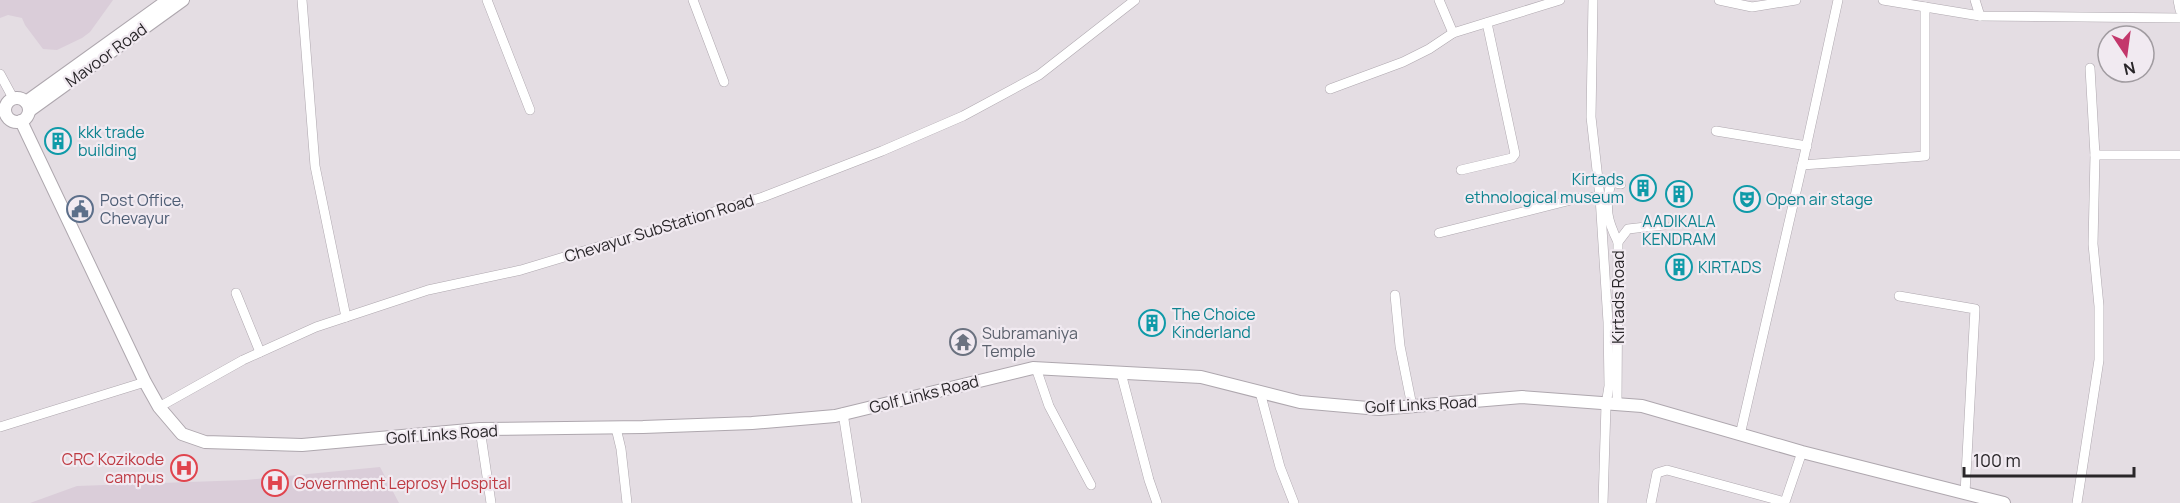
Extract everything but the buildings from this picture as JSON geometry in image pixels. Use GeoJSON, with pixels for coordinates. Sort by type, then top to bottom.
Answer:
{"type":"FeatureCollection","features":[{"type":"Feature","properties":{"kind":"main road","name":"Mavoor Road"},"geometry":{"type":"LineString","coordinates":[[13,114],[168,0]]}},
{"type":"Feature","properties":{"kind":"main road","name":"Mavoor Road"},"geometry":{"type":"LineString","coordinates":[[13,114],[183,0]]}},
{"type":"Feature","properties":{"kind":"main road"},"geometry":{"type":"LineString","coordinates":[[13,98],[6,105],[13,114]]}},
{"type":"Feature","properties":{"kind":"main road","name":"Golf Links Road"},"geometry":{"type":"LineString","coordinates":[[13,114],[159,407],[182,434],[205,442],[302,445],[480,429],[616,428],[752,423],[843,413],[1036,368],[1202,377],[1311,403],[1379,409],[1522,397],[1642,406],[1802,452],[2004,503]]}},
{"type":"Feature","properties":{"kind":"street"},"geometry":{"type":"LineString","coordinates":[[302,0],[315,166],[346,317]]}},
{"type":"Feature","properties":{"kind":"street"},"geometry":{"type":"LineString","coordinates":[[488,0],[530,110]]}},
{"type":"Feature","properties":{"kind":"street"},"geometry":{"type":"LineString","coordinates":[[693,0],[724,82]]}},
{"type":"Feature","properties":{"kind":"street","name":"Chevayur SubStation Road"},"geometry":{"type":"LineString","coordinates":[[159,407],[260,352],[316,327],[428,290],[521,270],[763,197],[882,151],[963,116],[1039,75],[1136,0]]}},
{"type":"Feature","properties":{"kind":"street"},"geometry":{"type":"LineString","coordinates":[[1439,0],[1453,33]]}},
{"type":"Feature","properties":{"kind":"street"},"geometry":{"type":"LineString","coordinates":[[1330,89],[1403,62],[1453,33],[1560,0]]}},
{"type":"Feature","properties":{"kind":"street"},"geometry":{"type":"LineString","coordinates":[[1593,0],[1591,117],[1600,197],[1608,322],[1609,386],[1612,405],[1603,503]]}},
{"type":"Feature","properties":{"kind":"street"},"geometry":{"type":"LineString","coordinates":[[1719,0],[1752,7],[1796,0]]}},
{"type":"Feature","properties":{"kind":"street"},"geometry":{"type":"LineString","coordinates":[[1740,435],[1807,146],[1838,0]]}},
{"type":"Feature","properties":{"kind":"street"},"geometry":{"type":"LineString","coordinates":[[1883,0],[1980,16],[2180,18]]}},
{"type":"Feature","properties":{"kind":"street"},"geometry":{"type":"LineString","coordinates":[[1975,0],[1980,16]]}},
{"type":"Feature","properties":{"kind":"street"},"geometry":{"type":"LineString","coordinates":[[2178,0],[2180,9]]}},
{"type":"Feature","properties":{"kind":"street"},"geometry":{"type":"LineString","coordinates":[[1802,165],[1925,156],[1925,7]]}},
{"type":"Feature","properties":{"kind":"street"},"geometry":{"type":"LineString","coordinates":[[1461,170],[1512,158],[1515,154],[1487,23]]}},
{"type":"Feature","properties":{"kind":"street"},"geometry":{"type":"LineString","coordinates":[[2077,503],[2099,360],[2099,306],[2093,244],[2095,155],[2090,68]]}},
{"type":"Feature","properties":{"kind":"street"},"geometry":{"type":"LineString","coordinates":[[0,74],[13,98]]}},
{"type":"Feature","properties":{"kind":"street"},"geometry":{"type":"LineString","coordinates":[[1716,131],[1807,146]]}},
{"type":"Feature","properties":{"kind":"street"},"geometry":{"type":"LineString","coordinates":[[2095,155],[2180,155]]}},
{"type":"Feature","properties":{"kind":"street"},"geometry":{"type":"LineString","coordinates":[[1618,242],[1607,220],[1608,194],[1611,182],[1621,184]]}},
{"type":"Feature","properties":{"kind":"street"},"geometry":{"type":"LineString","coordinates":[[1439,233],[1579,198],[1600,197]]}},
{"type":"Feature","properties":{"kind":"street","name":"Kirtads Road"},"geometry":{"type":"LineString","coordinates":[[1612,405],[1618,242],[1628,229],[1664,225]]}},
{"type":"Feature","properties":{"kind":"street"},"geometry":{"type":"LineString","coordinates":[[236,293],[260,352]]}},
{"type":"Feature","properties":{"kind":"street"},"geometry":{"type":"LineString","coordinates":[[1395,295],[1400,346],[1412,406]]}},
{"type":"Feature","properties":{"kind":"street"},"geometry":{"type":"LineString","coordinates":[[1899,296],[1975,309],[1965,493]]}},
{"type":"Feature","properties":{"kind":"street"},"geometry":{"type":"LineString","coordinates":[[1036,368],[1049,406],[1091,485]]}},
{"type":"Feature","properties":{"kind":"street"},"geometry":{"type":"LineString","coordinates":[[1121,373],[1157,503]]}},
{"type":"Feature","properties":{"kind":"street"},"geometry":{"type":"LineString","coordinates":[[0,427],[145,382]]}},
{"type":"Feature","properties":{"kind":"street"},"geometry":{"type":"LineString","coordinates":[[1260,392],[1280,467],[1294,503]]}},
{"type":"Feature","properties":{"kind":"street"},"geometry":{"type":"LineString","coordinates":[[843,413],[857,503]]}},
{"type":"Feature","properties":{"kind":"street"},"geometry":{"type":"LineString","coordinates":[[616,428],[621,449],[627,503]]}},
{"type":"Feature","properties":{"kind":"street"},"geometry":{"type":"LineString","coordinates":[[480,429],[491,503]]}},
{"type":"Feature","properties":{"kind":"street"},"geometry":{"type":"LineString","coordinates":[[1651,503],[1657,473],[1667,470],[1787,502],[1802,452]]}},
{"type":"Feature","properties":{"kind":"shaded area"},"geometry":{"type":"Polygon","coordinates":[[[0,0],[113,0],[90,32],[57,50],[43,49],[22,18],[8,15],[0,18],[0,0]]]}},
{"type":"Feature","properties":{"kind":"shaded area","name":"Government Leprosy Hospital"},"geometry":{"type":"Polygon","coordinates":[[[380,467],[399,503],[30,503],[77,486],[246,480],[380,467]]]}},
{"type":"Feature","properties":{"kind":"place","name":"kkk trade building"},"geometry":{"type":"Point","coordinates":[58,141]}},
{"type":"Feature","properties":{"kind":"place","name":"Kirtads ethnological museum"},"geometry":{"type":"Point","coordinates":[1643,188]}},
{"type":"Feature","properties":{"kind":"place","name":"AADIKALA KENDRAM"},"geometry":{"type":"Point","coordinates":[1679,194]}},
{"type":"Feature","properties":{"kind":"place","name":"Open air stage"},"geometry":{"type":"Point","coordinates":[1747,199]}},
{"type":"Feature","properties":{"kind":"place","name":"Post Office, Chevayur"},"geometry":{"type":"Point","coordinates":[80,209]}},
{"type":"Feature","properties":{"kind":"place","name":"KIRTADS"},"geometry":{"type":"Point","coordinates":[1679,267]}},
{"type":"Feature","properties":{"kind":"place","name":"The Choice Kinderland"},"geometry":{"type":"Point","coordinates":[1152,323]}},
{"type":"Feature","properties":{"kind":"place","name":"Subramaniya Temple"},"geometry":{"type":"Point","coordinates":[963,342]}},
{"type":"Feature","properties":{"kind":"place","name":"CRC Kozikode campus"},"geometry":{"type":"Point","coordinates":[184,468]}},
{"type":"Feature","properties":{"kind":"place","name":"Government Leprosy Hospital"},"geometry":{"type":"Point","coordinates":[275,483]}}]}
